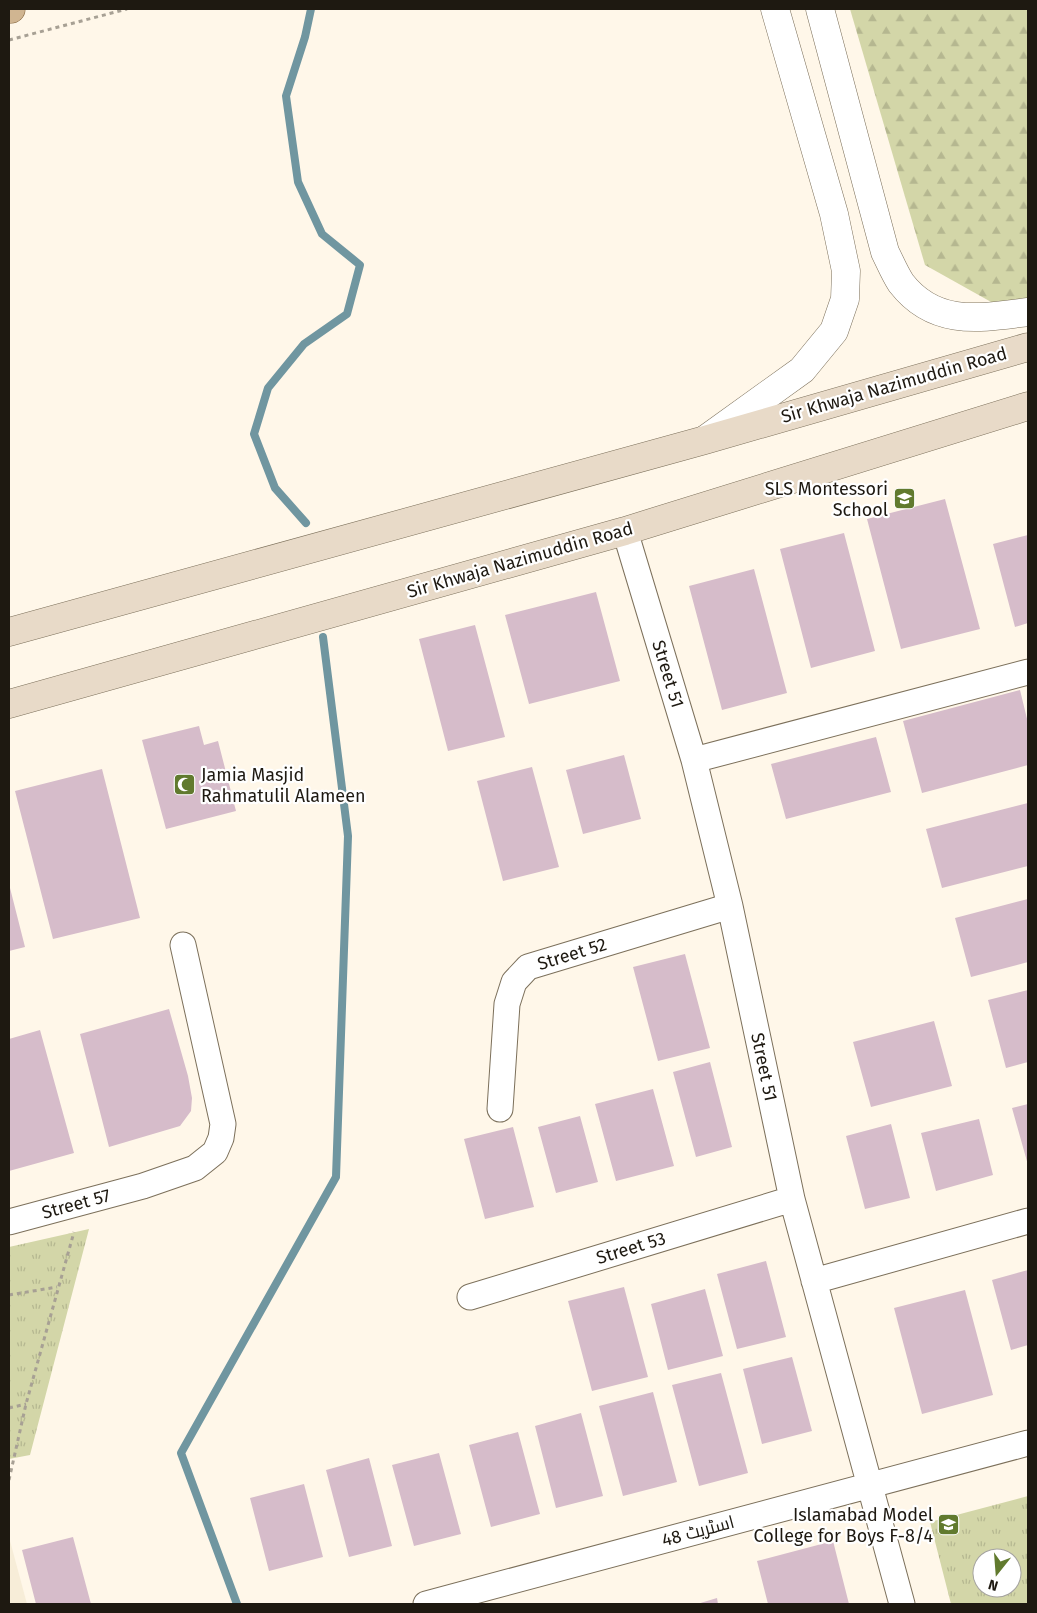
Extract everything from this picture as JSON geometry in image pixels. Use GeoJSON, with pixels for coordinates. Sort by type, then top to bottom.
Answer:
{"type":"FeatureCollection","features":[{"type":"Feature","properties":{"kind":"main road","name":"Sir Khwaja Nazimuddin Road"},"geometry":{"type":"LineString","coordinates":[[9,632],[705,440],[1028,347]]}},
{"type":"Feature","properties":{"kind":"main road","name":"Sir Khwaja Nazimuddin Road"},"geometry":{"type":"LineString","coordinates":[[9,704],[625,531],[1028,406]]}},
{"type":"Feature","properties":{"kind":"street"},"geometry":{"type":"LineString","coordinates":[[705,440],[802,370],[834,331],[845,299],[846,271],[834,214],[775,9]]}},
{"type":"Feature","properties":{"kind":"street"},"geometry":{"type":"LineString","coordinates":[[820,9],[885,252],[901,282],[918,300],[938,312],[956,316],[983,318],[1028,312]]}},
{"type":"Feature","properties":{"kind":"street","name":"Street 51"},"geometry":{"type":"LineString","coordinates":[[625,531],[694,760],[730,906],[792,1199],[902,1604]]}},
{"type":"Feature","properties":{"kind":"street"},"geometry":{"type":"LineString","coordinates":[[694,760],[1028,672]]}},
{"type":"Feature","properties":{"kind":"street","name":"Street 52"},"geometry":{"type":"LineString","coordinates":[[500,1109],[507,1004],[514,982],[528,967],[730,906]]}},
{"type":"Feature","properties":{"kind":"street","name":"Street 57"},"geometry":{"type":"LineString","coordinates":[[9,1222],[143,1186],[196,1168],[214,1152],[221,1138],[223,1124],[183,944]]}},
{"type":"Feature","properties":{"kind":"street","name":"Street 53"},"geometry":{"type":"LineString","coordinates":[[470,1297],[792,1199]]}},
{"type":"Feature","properties":{"kind":"street"},"geometry":{"type":"LineString","coordinates":[[814,1281],[1028,1221]]}},
{"type":"Feature","properties":{"kind":"street","name":"اسٹریٹ 48"},"geometry":{"type":"LineString","coordinates":[[426,1604],[1028,1443]]}},
{"type":"Feature","properties":{"kind":"path"},"geometry":{"type":"LineString","coordinates":[[9,40],[127,9]]}},
{"type":"Feature","properties":{"kind":"path"},"geometry":{"type":"LineString","coordinates":[[9,1480],[26,1404],[83,1202]]}},
{"type":"Feature","properties":{"kind":"path"},"geometry":{"type":"LineString","coordinates":[[9,1294],[58,1286]]}},
{"type":"Feature","properties":{"kind":"path"},"geometry":{"type":"LineString","coordinates":[[9,1408],[26,1404]]}},
{"type":"Feature","properties":{"kind":"shaded area"},"geometry":{"type":"Polygon","coordinates":[[[9,1537],[27,1604],[9,1604],[9,1537]]]}},
{"type":"Feature","properties":{"kind":"green space"},"geometry":{"type":"Polygon","coordinates":[[[850,9],[1028,9],[1028,309],[1009,312],[925,265],[850,9]]]}},
{"type":"Feature","properties":{"kind":"green space"},"geometry":{"type":"Polygon","coordinates":[[[89,1229],[30,1455],[9,1459],[9,1247],[89,1229]]]}},
{"type":"Feature","properties":{"kind":"green space"},"geometry":{"type":"Polygon","coordinates":[[[1028,1496],[1028,1604],[951,1604],[930,1522],[1028,1496]]]}},
{"type":"Feature","properties":{"kind":"building"},"geometry":{"type":"Polygon","coordinates":[[[945,499],[980,629],[901,649],[867,519],[945,499]]]}},
{"type":"Feature","properties":{"kind":"building"},"geometry":{"type":"Polygon","coordinates":[[[844,533],[875,651],[811,668],[780,549],[844,533]]]}},
{"type":"Feature","properties":{"kind":"building"},"geometry":{"type":"Polygon","coordinates":[[[1028,535],[1028,623],[1015,627],[993,544],[1028,535]]]}},
{"type":"Feature","properties":{"kind":"building"},"geometry":{"type":"Polygon","coordinates":[[[754,569],[787,693],[722,710],[689,586],[754,569]]]}},
{"type":"Feature","properties":{"kind":"building"},"geometry":{"type":"Polygon","coordinates":[[[596,592],[620,681],[529,704],[505,615],[596,592]]]}},
{"type":"Feature","properties":{"kind":"building"},"geometry":{"type":"Polygon","coordinates":[[[475,625],[505,737],[448,751],[419,639],[475,625]]]}},
{"type":"Feature","properties":{"kind":"building"},"geometry":{"type":"Polygon","coordinates":[[[1020,690],[1028,723],[1028,765],[922,793],[903,721],[1020,690]]]}},
{"type":"Feature","properties":{"kind":"building"},"geometry":{"type":"Polygon","coordinates":[[[199,726],[204,745],[218,741],[236,811],[166,829],[142,740],[199,726]]]}},
{"type":"Feature","properties":{"kind":"building"},"geometry":{"type":"Polygon","coordinates":[[[876,737],[891,792],[786,819],[771,764],[876,737]]]}},
{"type":"Feature","properties":{"kind":"building"},"geometry":{"type":"Polygon","coordinates":[[[624,755],[641,819],[583,834],[566,770],[624,755]]]}},
{"type":"Feature","properties":{"kind":"building"},"geometry":{"type":"Polygon","coordinates":[[[532,767],[559,867],[503,881],[477,781],[532,767]]]}},
{"type":"Feature","properties":{"kind":"building"},"geometry":{"type":"Polygon","coordinates":[[[102,769],[140,918],[53,939],[15,791],[102,769]]]}},
{"type":"Feature","properties":{"kind":"building"},"geometry":{"type":"Polygon","coordinates":[[[1028,803],[1028,866],[942,888],[926,829],[1028,803]]]}},
{"type":"Feature","properties":{"kind":"building"},"geometry":{"type":"Polygon","coordinates":[[[9,884],[25,947],[9,951],[9,884]]]}},
{"type":"Feature","properties":{"kind":"building"},"geometry":{"type":"Polygon","coordinates":[[[1028,899],[1028,962],[971,977],[955,918],[1028,899]]]}},
{"type":"Feature","properties":{"kind":"building"},"geometry":{"type":"Polygon","coordinates":[[[685,954],[710,1048],[658,1061],[633,967],[685,954]]]}},
{"type":"Feature","properties":{"kind":"building"},"geometry":{"type":"Polygon","coordinates":[[[1028,990],[1028,1062],[1006,1068],[988,1000],[1028,990]]]}},
{"type":"Feature","properties":{"kind":"building"},"geometry":{"type":"Polygon","coordinates":[[[169,1009],[188,1076],[192,1098],[191,1111],[180,1126],[109,1147],[80,1034],[169,1009]]]}},
{"type":"Feature","properties":{"kind":"building"},"geometry":{"type":"Polygon","coordinates":[[[934,1021],[952,1086],[871,1107],[853,1042],[934,1021]]]}},
{"type":"Feature","properties":{"kind":"building"},"geometry":{"type":"Polygon","coordinates":[[[40,1030],[74,1153],[9,1171],[9,1039],[40,1030]]]}},
{"type":"Feature","properties":{"kind":"building"},"geometry":{"type":"Polygon","coordinates":[[[710,1062],[732,1147],[696,1157],[673,1072],[710,1062]]]}},
{"type":"Feature","properties":{"kind":"building"},"geometry":{"type":"Polygon","coordinates":[[[653,1089],[674,1166],[616,1181],[595,1104],[653,1089]]]}},
{"type":"Feature","properties":{"kind":"building"},"geometry":{"type":"Polygon","coordinates":[[[1028,1104],[1028,1165],[1012,1108],[1028,1104]]]}},
{"type":"Feature","properties":{"kind":"building"},"geometry":{"type":"Polygon","coordinates":[[[580,1116],[598,1182],[556,1193],[538,1127],[580,1116]]]}},
{"type":"Feature","properties":{"kind":"building"},"geometry":{"type":"Polygon","coordinates":[[[979,1119],[993,1175],[936,1191],[921,1133],[979,1119]]]}},
{"type":"Feature","properties":{"kind":"building"},"geometry":{"type":"Polygon","coordinates":[[[891,1124],[910,1198],[865,1209],[846,1136],[891,1124]]]}},
{"type":"Feature","properties":{"kind":"building"},"geometry":{"type":"Polygon","coordinates":[[[513,1127],[534,1207],[485,1219],[464,1139],[513,1127]]]}},
{"type":"Feature","properties":{"kind":"building"},"geometry":{"type":"Polygon","coordinates":[[[766,1261],[786,1337],[737,1349],[717,1274],[766,1261]]]}},
{"type":"Feature","properties":{"kind":"building"},"geometry":{"type":"Polygon","coordinates":[[[1028,1270],[1028,1345],[1011,1350],[992,1280],[1028,1270]]]}},
{"type":"Feature","properties":{"kind":"building"},"geometry":{"type":"Polygon","coordinates":[[[624,1287],[648,1377],[592,1391],[568,1301],[624,1287]]]}},
{"type":"Feature","properties":{"kind":"building"},"geometry":{"type":"Polygon","coordinates":[[[705,1289],[723,1356],[668,1370],[651,1304],[705,1289]]]}},
{"type":"Feature","properties":{"kind":"building"},"geometry":{"type":"Polygon","coordinates":[[[965,1290],[993,1395],[922,1414],[894,1308],[965,1290]]]}},
{"type":"Feature","properties":{"kind":"building"},"geometry":{"type":"Polygon","coordinates":[[[792,1357],[812,1431],[762,1444],[743,1369],[792,1357]]]}},
{"type":"Feature","properties":{"kind":"building"},"geometry":{"type":"Polygon","coordinates":[[[721,1373],[748,1473],[699,1486],[672,1385],[721,1373]]]}},
{"type":"Feature","properties":{"kind":"building"},"geometry":{"type":"Polygon","coordinates":[[[653,1392],[677,1482],[623,1496],[599,1406],[653,1392]]]}},
{"type":"Feature","properties":{"kind":"building"},"geometry":{"type":"Polygon","coordinates":[[[581,1413],[603,1496],[556,1508],[535,1426],[581,1413]]]}},
{"type":"Feature","properties":{"kind":"building"},"geometry":{"type":"Polygon","coordinates":[[[518,1432],[540,1514],[491,1527],[469,1445],[518,1432]]]}},
{"type":"Feature","properties":{"kind":"building"},"geometry":{"type":"Polygon","coordinates":[[[439,1453],[461,1534],[414,1546],[392,1465],[439,1453]]]}},
{"type":"Feature","properties":{"kind":"building"},"geometry":{"type":"Polygon","coordinates":[[[369,1458],[392,1546],[349,1557],[326,1470],[369,1458]]]}},
{"type":"Feature","properties":{"kind":"building"},"geometry":{"type":"Polygon","coordinates":[[[304,1484],[323,1557],[269,1571],[250,1498],[304,1484]]]}},
{"type":"Feature","properties":{"kind":"building"},"geometry":{"type":"Polygon","coordinates":[[[73,1537],[91,1604],[36,1604],[22,1550],[73,1537]]]}},
{"type":"Feature","properties":{"kind":"building"},"geometry":{"type":"Polygon","coordinates":[[[833,1541],[849,1604],[768,1604],[757,1561],[833,1541]]]}},
{"type":"Feature","properties":{"kind":"building"},"geometry":{"type":"Polygon","coordinates":[[[717,1598],[718,1604],[697,1604],[717,1598]]]}},
{"type":"Feature","properties":{"kind":"waterway"},"geometry":{"type":"LineString","coordinates":[[306,523],[275,488],[254,434],[268,388],[304,344],[347,314],[360,265],[322,234],[298,182],[286,96],[305,37],[311,9]]}},
{"type":"Feature","properties":{"kind":"waterway"},"geometry":{"type":"LineString","coordinates":[[237,1604],[181,1453],[336,1177],[348,836],[323,637]]}},
{"type":"Feature","properties":{"kind":"place","name":"SLS Montessori School"},"geometry":{"type":"Point","coordinates":[904,499]}},
{"type":"Feature","properties":{"kind":"place","name":"Jamia Masjid Rahmatulil Alameen"},"geometry":{"type":"Point","coordinates":[185,785]}},
{"type":"Feature","properties":{"kind":"place","name":"Islamabad Model College for Boys F-8/4"},"geometry":{"type":"Point","coordinates":[949,1525]}}]}
